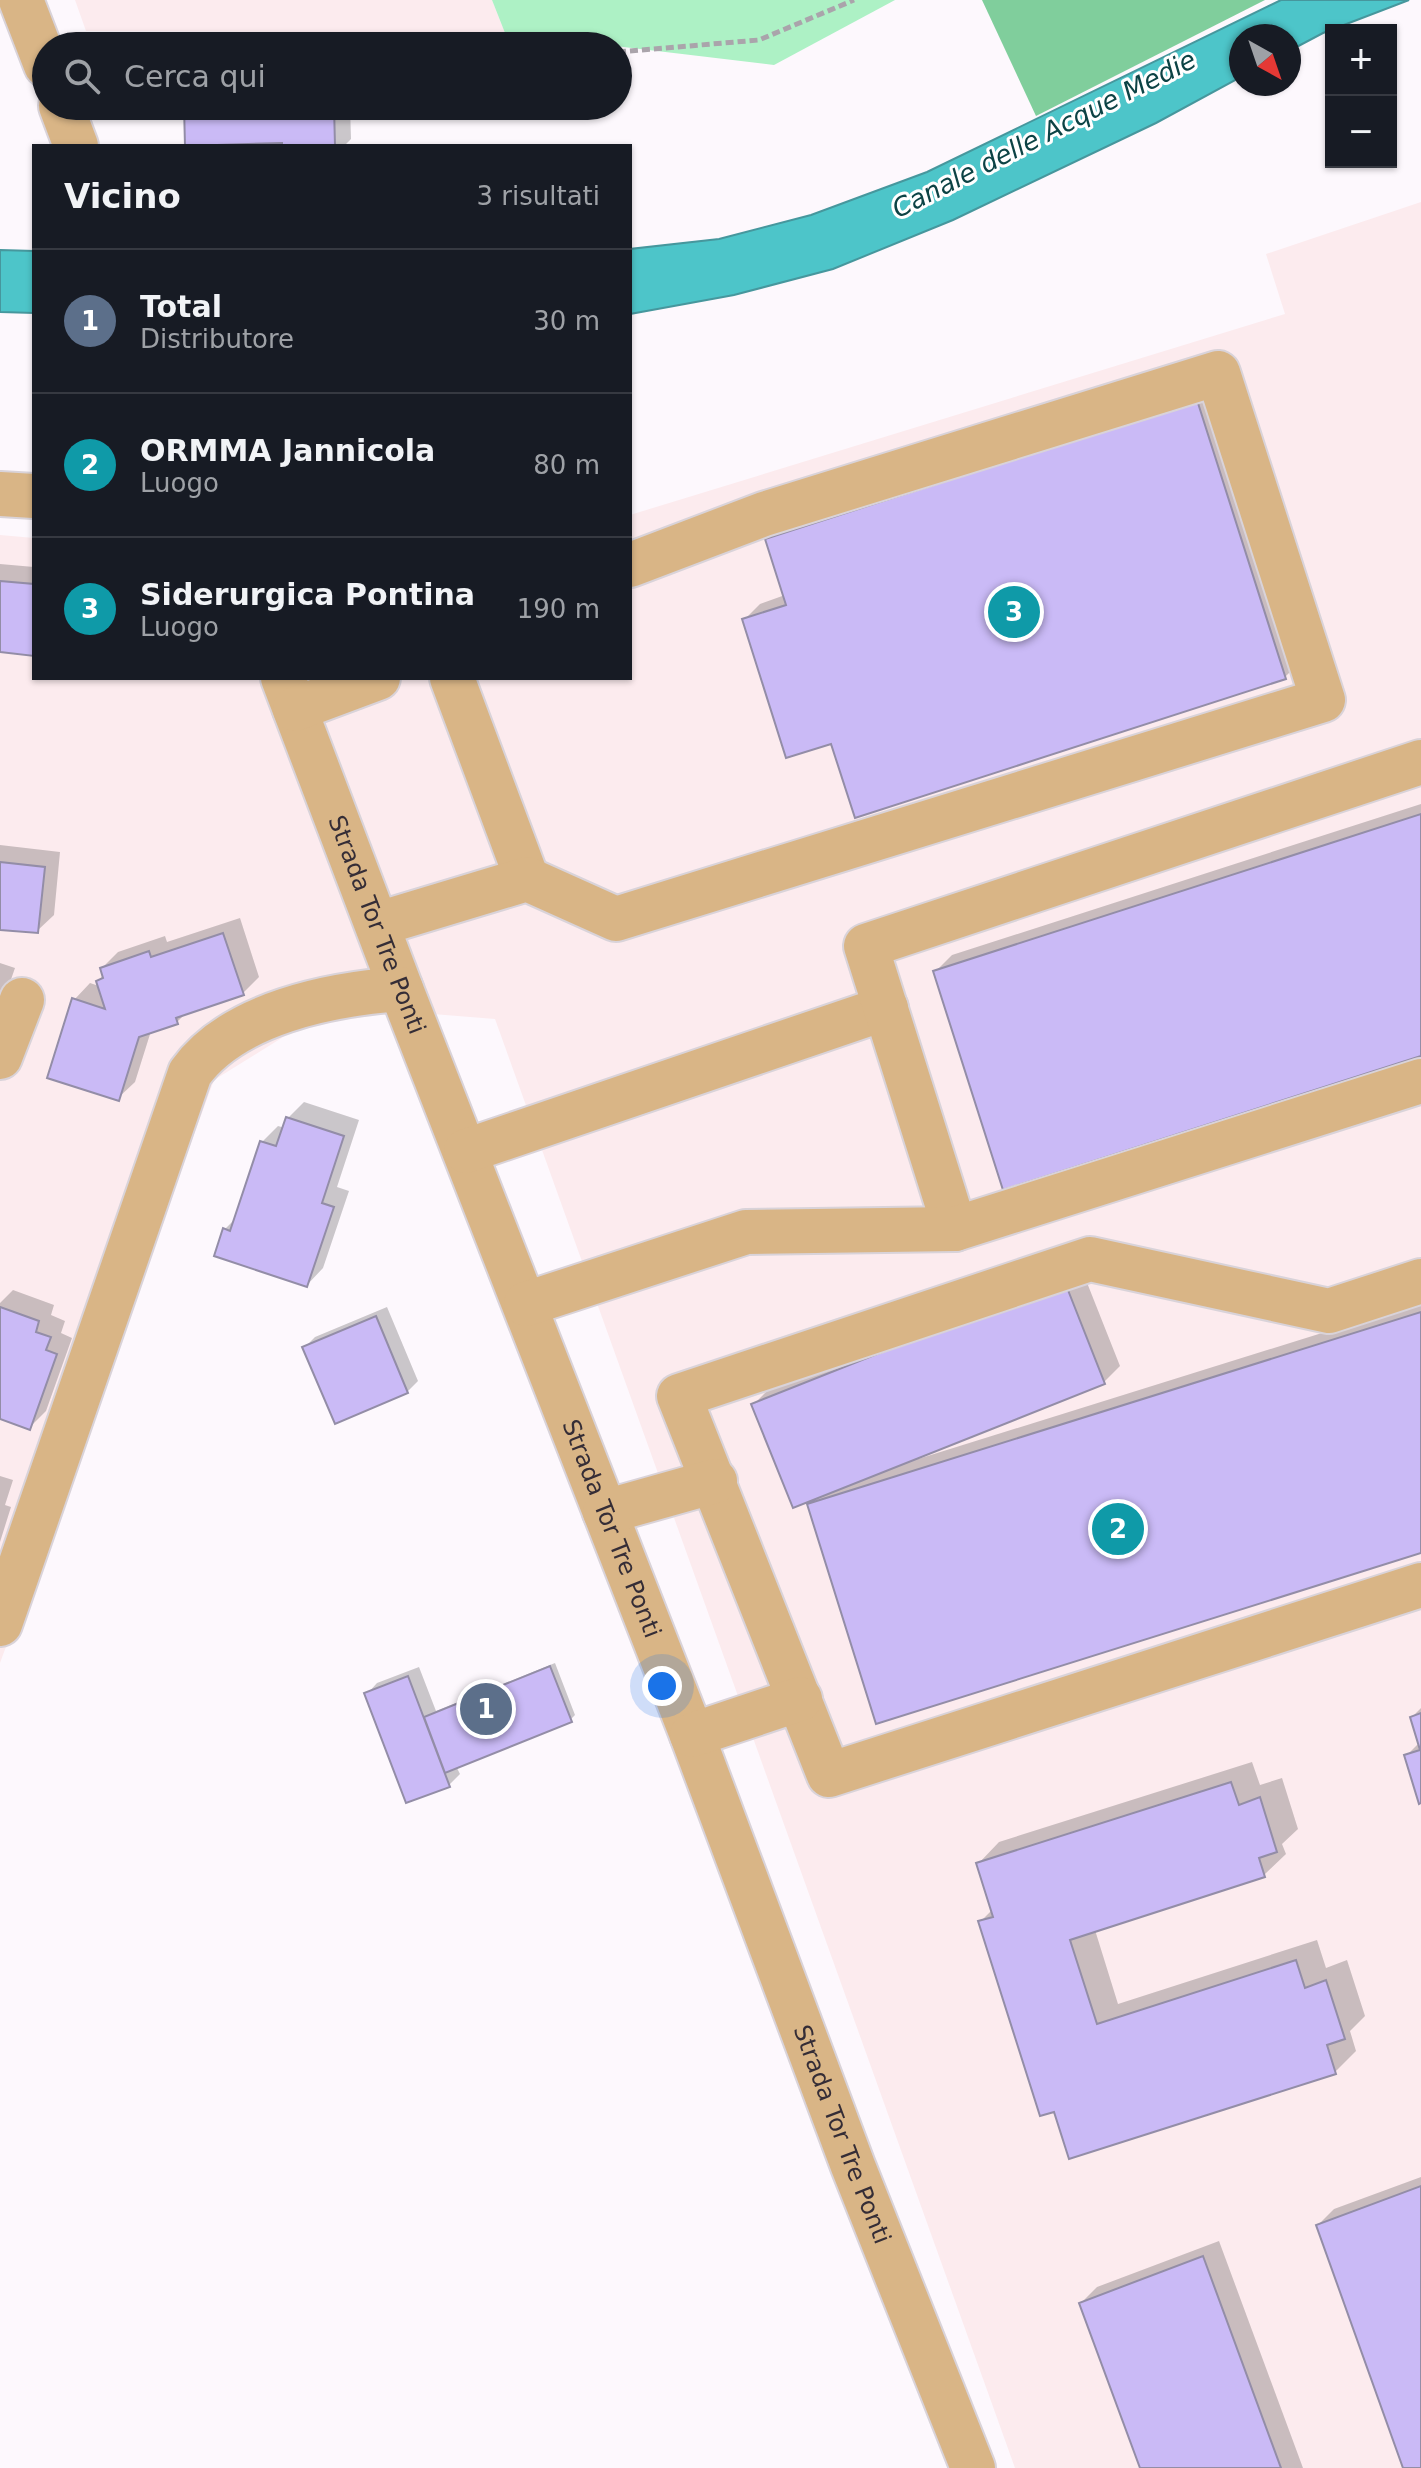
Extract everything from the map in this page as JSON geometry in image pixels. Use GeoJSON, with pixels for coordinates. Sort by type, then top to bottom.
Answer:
{"type":"FeatureCollection","features":[{"type":"Feature","properties":{"kind":"street"},"geometry":{"type":"LineString","coordinates":[[21,0],[34,32]]}},
{"type":"Feature","properties":{"kind":"street"},"geometry":{"type":"LineString","coordinates":[[66,120],[75,144]]}},
{"type":"Feature","properties":{"kind":"street"},"geometry":{"type":"LineString","coordinates":[[378,924],[527,879],[616,919],[1323,700],[1218,373],[764,514],[632,564]]}},
{"type":"Feature","properties":{"kind":"street"},"geometry":{"type":"LineString","coordinates":[[0,494],[32,496]]}},
{"type":"Feature","properties":{"kind":"street"},"geometry":{"type":"LineString","coordinates":[[289,693],[366,680]]}},
{"type":"Feature","properties":{"kind":"street"},"geometry":{"type":"LineString","coordinates":[[453,680],[527,879]]}},
{"type":"Feature","properties":{"kind":"street","name":"Strada Tor Tre Ponti"},"geometry":{"type":"LineString","coordinates":[[289,693],[692,1735],[853,2166],[973,2468]]}},
{"type":"Feature","properties":{"kind":"street"},"geometry":{"type":"LineString","coordinates":[[955,1229],[866,946],[1421,762]]}},
{"type":"Feature","properties":{"kind":"street"},"geometry":{"type":"LineString","coordinates":[[0,1624],[190,1073],[208,1051],[224,1038],[293,1008],[347,994],[401,989]]}},
{"type":"Feature","properties":{"kind":"street"},"geometry":{"type":"LineString","coordinates":[[0,1057],[22,1000]]}},
{"type":"Feature","properties":{"kind":"street"},"geometry":{"type":"LineString","coordinates":[[466,1151],[886,1008]]}},
{"type":"Feature","properties":{"kind":"street"},"geometry":{"type":"LineString","coordinates":[[526,1304],[746,1232],[955,1229],[1421,1081]]}},
{"type":"Feature","properties":{"kind":"street"},"geometry":{"type":"LineString","coordinates":[[1421,1281],[1329,1311],[1090,1259],[679,1396],[829,1775],[1421,1585]]}},
{"type":"Feature","properties":{"kind":"street"},"geometry":{"type":"LineString","coordinates":[[605,1512],[715,1481]]}},
{"type":"Feature","properties":{"kind":"street"},"geometry":{"type":"LineString","coordinates":[[692,1735],[800,1699]]}},
{"type":"Feature","properties":{"kind":"path"},"geometry":{"type":"LineString","coordinates":[[632,51],[759,40],[854,0]]}},
{"type":"Feature","properties":{"kind":"shaded area"},"geometry":{"type":"Polygon","coordinates":[[[75,0],[492,0],[505,32],[296,32],[86,31],[75,0]]]}},
{"type":"Feature","properties":{"kind":"shaded area"},"geometry":{"type":"Polygon","coordinates":[[[1421,202],[1421,2468],[1015,2468],[495,1019],[333,1006],[214,1080],[0,1663],[0,535],[32,538],[32,680],[632,680],[632,514],[1285,314],[1266,254],[1421,202]]]}},
{"type":"Feature","properties":{"kind":"green space"},"geometry":{"type":"Polygon","coordinates":[[[492,0],[895,0],[774,65],[632,48],[632,32],[505,32],[492,0]]]}},
{"type":"Feature","properties":{"kind":"green space"},"geometry":{"type":"Polygon","coordinates":[[[982,0],[1265,0],[1036,116],[982,0]]]}},
{"type":"Feature","properties":{"kind":"water"},"geometry":{"type":"Polygon","coordinates":[[[1281,0],[1409,0],[1346,24],[1325,24],[1323,33],[1301,45],[1301,24],[1232,24],[1281,0]]]}},
{"type":"Feature","properties":{"kind":"water","name":"Canale delle Acque Medie"},"geometry":{"type":"Polygon","coordinates":[[[1229,25],[1229,83],[1156,123],[953,220],[833,269],[734,295],[632,314],[632,249],[719,239],[811,215],[927,172],[1229,25]]]}},
{"type":"Feature","properties":{"kind":"water"},"geometry":{"type":"Polygon","coordinates":[[[0,250],[32,251],[32,313],[0,312],[0,250]]]}},
{"type":"Feature","properties":{"kind":"building"},"geometry":{"type":"Polygon","coordinates":[[[184,120],[334,120],[335,144],[185,144],[184,120]]]}},
{"type":"Feature","properties":{"kind":"building"},"geometry":{"type":"Polygon","coordinates":[[[1197,400],[1286,679],[855,818],[831,744],[786,758],[742,619],[786,605],[765,539],[1197,400]]]}},
{"type":"Feature","properties":{"kind":"building"},"geometry":{"type":"Polygon","coordinates":[[[0,581],[32,584],[32,656],[0,652],[0,581]]]}},
{"type":"Feature","properties":{"kind":"building"},"geometry":{"type":"Polygon","coordinates":[[[1421,814],[1421,1056],[1003,1190],[933,971],[1421,814]]]}},
{"type":"Feature","properties":{"kind":"building"},"geometry":{"type":"Polygon","coordinates":[[[0,862],[45,867],[38,933],[0,930],[0,862]]]}},
{"type":"Feature","properties":{"kind":"building"},"geometry":{"type":"Polygon","coordinates":[[[223,933],[244,995],[176,1018],[178,1024],[139,1037],[119,1101],[47,1078],[72,998],[105,1009],[96,981],[103,978],[100,968],[149,951],[151,957],[223,933]]]}},
{"type":"Feature","properties":{"kind":"building"},"geometry":{"type":"Polygon","coordinates":[[[286,1117],[344,1136],[322,1203],[334,1207],[307,1287],[214,1256],[223,1228],[230,1231],[260,1141],[276,1146],[286,1117]]]}},
{"type":"Feature","properties":{"kind":"building"},"geometry":{"type":"Polygon","coordinates":[[[1064,1280],[1105,1384],[793,1508],[751,1404],[1064,1280]]]}},
{"type":"Feature","properties":{"kind":"building"},"geometry":{"type":"Polygon","coordinates":[[[0,1307],[39,1321],[36,1332],[51,1337],[46,1350],[57,1354],[30,1430],[0,1419],[0,1307]]]}},
{"type":"Feature","properties":{"kind":"building"},"geometry":{"type":"Polygon","coordinates":[[[1421,1312],[1421,1553],[876,1724],[807,1504],[1421,1312]]]}},
{"type":"Feature","properties":{"kind":"building"},"geometry":{"type":"Polygon","coordinates":[[[376,1316],[408,1393],[335,1424],[302,1347],[376,1316]]]}},
{"type":"Feature","properties":{"kind":"building"},"geometry":{"type":"Polygon","coordinates":[[[550,1666],[572,1722],[445,1773],[424,1717],[550,1666]]]}},
{"type":"Feature","properties":{"kind":"building"},"geometry":{"type":"Polygon","coordinates":[[[408,1676],[450,1787],[406,1803],[364,1693],[408,1676]]]}},
{"type":"Feature","properties":{"kind":"building"},"geometry":{"type":"Polygon","coordinates":[[[1421,1713],[1419,1804],[1404,1755],[1420,1750],[1410,1717],[1421,1713]]]}},
{"type":"Feature","properties":{"kind":"building"},"geometry":{"type":"Polygon","coordinates":[[[1231,1782],[1239,1805],[1260,1797],[1277,1852],[1259,1858],[1265,1877],[1070,1940],[1097,2024],[1296,1960],[1305,1988],[1326,1980],[1345,2039],[1327,2045],[1336,2074],[1069,2159],[1054,2112],[1040,2116],[978,1921],[993,1917],[976,1863],[1231,1782]]]}},
{"type":"Feature","properties":{"kind":"building"},"geometry":{"type":"Polygon","coordinates":[[[1421,2186],[1421,2468],[1403,2468],[1316,2225],[1421,2186]]]}},
{"type":"Feature","properties":{"kind":"building"},"geometry":{"type":"Polygon","coordinates":[[[1203,2256],[1281,2468],[1140,2468],[1079,2303],[1203,2256]]]}},
{"type":"Feature","properties":{"kind":"place","name":"Siderurgica Pontina"},"geometry":{"type":"Point","coordinates":[1014,612]}},
{"type":"Feature","properties":{"kind":"place","name":"ORMMA Jannicola"},"geometry":{"type":"Point","coordinates":[1118,1529]}},
{"type":"Feature","properties":{"kind":"place","name":"Total"},"geometry":{"type":"Point","coordinates":[486,1709]}}]}
